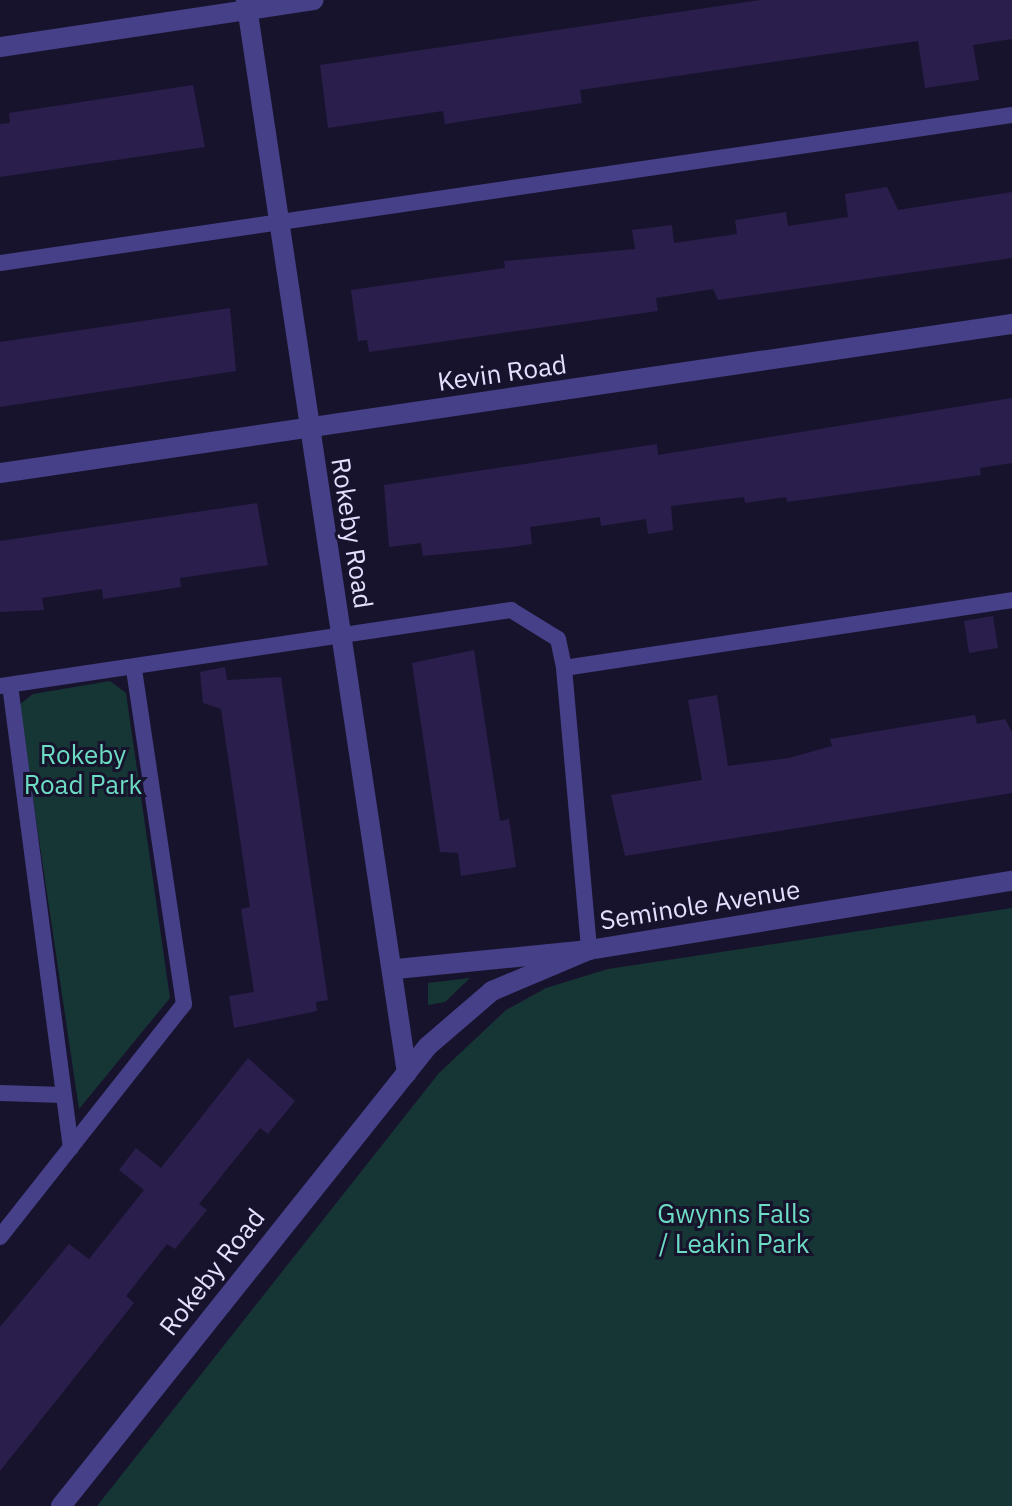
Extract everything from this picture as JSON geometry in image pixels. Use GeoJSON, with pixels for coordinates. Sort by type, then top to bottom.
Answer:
{"type":"FeatureCollection","features":[{"type":"Feature","properties":{"kind":"street"},"geometry":{"type":"LineString","coordinates":[[0,47],[246,5],[314,0]]}},
{"type":"Feature","properties":{"kind":"street","name":"Rokeby Road"},"geometry":{"type":"LineString","coordinates":[[246,5],[342,638],[396,969],[407,1073]]}},
{"type":"Feature","properties":{"kind":"street","name":"Kevin Road"},"geometry":{"type":"LineString","coordinates":[[0,473],[1012,324]]}},
{"type":"Feature","properties":{"kind":"street","name":"Seminole Avenue"},"geometry":{"type":"LineString","coordinates":[[396,969],[589,950],[1012,881]]}},
{"type":"Feature","properties":{"kind":"street","name":"Rokeby Road"},"geometry":{"type":"LineString","coordinates":[[61,1506],[407,1073],[492,991],[589,950]]}},
{"type":"Feature","properties":{"kind":"lane"},"geometry":{"type":"LineString","coordinates":[[0,263],[1012,115]]}},
{"type":"Feature","properties":{"kind":"lane"},"geometry":{"type":"LineString","coordinates":[[564,668],[1012,600]]}},
{"type":"Feature","properties":{"kind":"lane"},"geometry":{"type":"LineString","coordinates":[[71,1148],[5,686],[342,638],[511,610],[558,639],[564,668],[589,950]]}},
{"type":"Feature","properties":{"kind":"lane"},"geometry":{"type":"LineString","coordinates":[[0,1237],[184,1004],[134,668]]}},
{"type":"Feature","properties":{"kind":"lane"},"geometry":{"type":"LineString","coordinates":[[0,1093],[63,1095]]}},
{"type":"Feature","properties":{"kind":"green space","name":"Rokeby Road Park"},"geometry":{"type":"Polygon","coordinates":[[[110,681],[126,693],[170,998],[79,1109],[19,705],[33,694],[110,681]]]}},
{"type":"Feature","properties":{"kind":"green space","name":"Gwynns Falls / Leakin Park"},"geometry":{"type":"Polygon","coordinates":[[[1012,908],[1012,1506],[97,1506],[439,1073],[506,1010],[546,988],[608,969],[1012,908]]]}},
{"type":"Feature","properties":{"kind":"green space"},"geometry":{"type":"Polygon","coordinates":[[[470,978],[445,1002],[428,1005],[428,983],[470,978]]]}},
{"type":"Feature","properties":{"kind":"building"},"geometry":{"type":"Polygon","coordinates":[[[760,0],[1012,0],[1012,39],[973,45],[979,80],[925,88],[918,41],[580,90],[582,103],[445,124],[443,111],[328,128],[320,65],[760,0]]]}},
{"type":"Feature","properties":{"kind":"building"},"geometry":{"type":"Polygon","coordinates":[[[193,85],[205,147],[0,177],[0,124],[10,123],[9,113],[193,85]]]}},
{"type":"Feature","properties":{"kind":"building"},"geometry":{"type":"Polygon","coordinates":[[[887,187],[898,210],[1012,192],[1012,258],[718,300],[713,289],[656,298],[658,311],[369,352],[367,340],[358,341],[351,290],[505,268],[504,261],[635,249],[632,230],[672,225],[674,243],[737,234],[735,220],[786,212],[788,226],[848,217],[845,194],[887,187]]]}},
{"type":"Feature","properties":{"kind":"building"},"geometry":{"type":"Polygon","coordinates":[[[230,308],[236,371],[0,407],[0,342],[230,308]]]}},
{"type":"Feature","properties":{"kind":"building"},"geometry":{"type":"Polygon","coordinates":[[[1012,398],[1012,463],[980,468],[981,475],[787,502],[786,497],[745,503],[744,497],[671,506],[673,530],[648,534],[646,519],[601,526],[600,517],[530,527],[532,544],[504,548],[423,556],[421,543],[389,547],[384,485],[657,444],[658,455],[1012,398]]]}},
{"type":"Feature","properties":{"kind":"building"},"geometry":{"type":"Polygon","coordinates":[[[257,503],[268,565],[180,578],[181,587],[103,599],[102,589],[42,598],[44,610],[0,612],[0,541],[257,503]]]}},
{"type":"Feature","properties":{"kind":"building"},"geometry":{"type":"Polygon","coordinates":[[[993,616],[998,648],[969,653],[964,621],[993,616]]]}},
{"type":"Feature","properties":{"kind":"building"},"geometry":{"type":"Polygon","coordinates":[[[474,650],[500,821],[509,819],[516,867],[461,876],[458,853],[440,852],[412,663],[474,650]]]}},
{"type":"Feature","properties":{"kind":"building"},"geometry":{"type":"Polygon","coordinates":[[[225,667],[227,680],[281,677],[328,1000],[316,1002],[317,1011],[234,1028],[229,996],[254,992],[241,909],[250,907],[221,709],[203,703],[200,672],[225,667]]]}},
{"type":"Feature","properties":{"kind":"building"},"geometry":{"type":"Polygon","coordinates":[[[717,695],[728,766],[789,758],[832,746],[830,739],[975,715],[977,724],[1005,719],[1012,732],[1012,793],[625,856],[611,795],[702,780],[688,700],[717,695]]]}},
{"type":"Feature","properties":{"kind":"building"},"geometry":{"type":"Polygon","coordinates":[[[248,1058],[295,1101],[268,1134],[260,1128],[199,1204],[207,1210],[175,1249],[167,1244],[126,1296],[134,1303],[0,1471],[0,1327],[69,1244],[89,1259],[144,1190],[119,1170],[136,1148],[161,1168],[248,1058]]]}}]}
